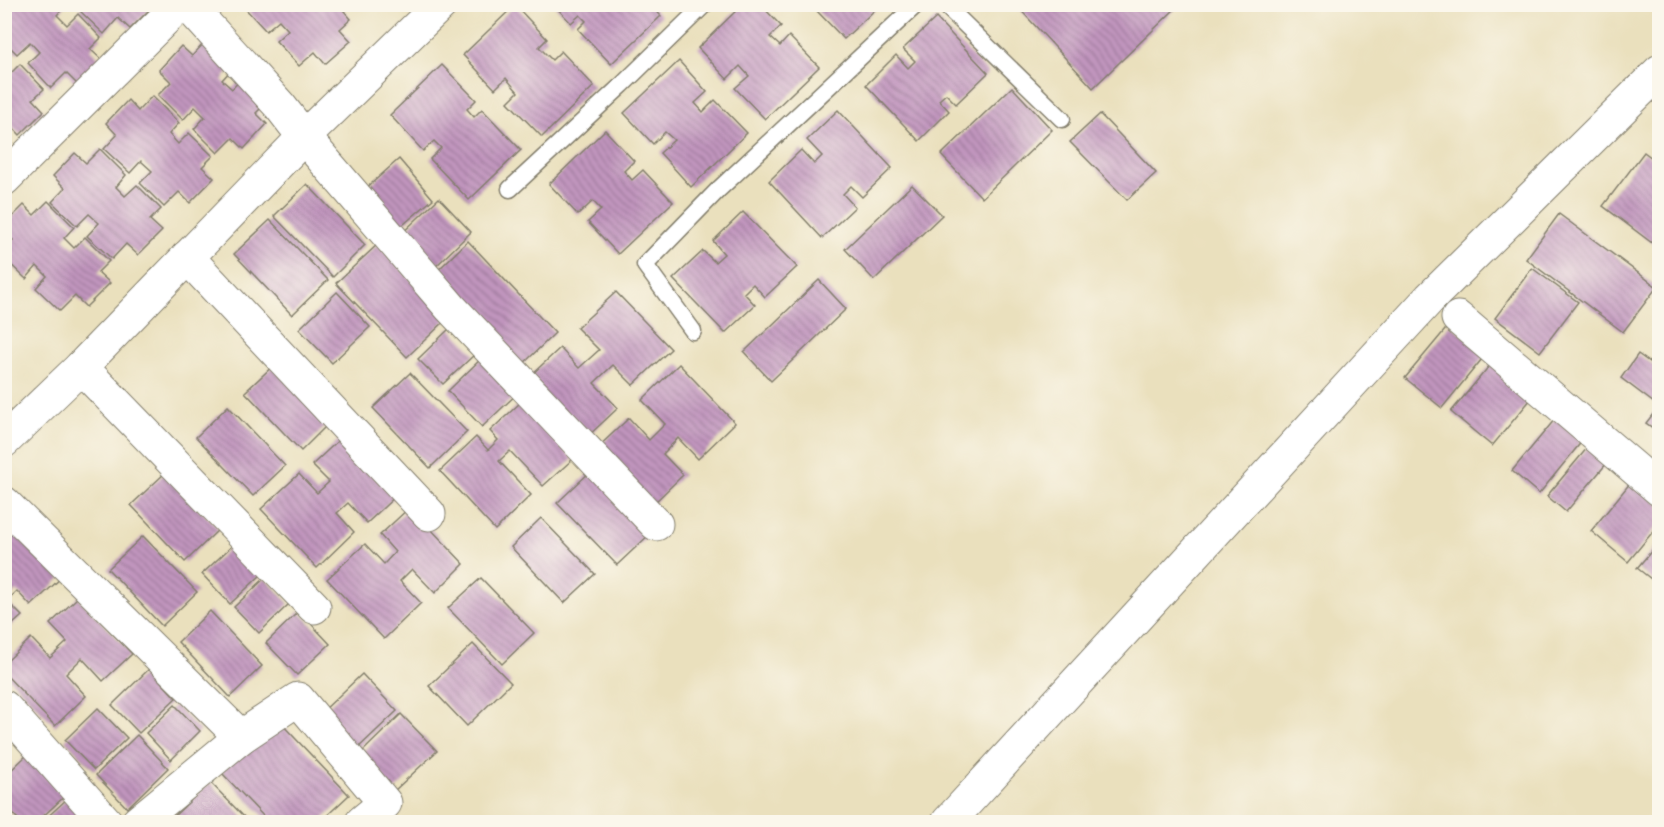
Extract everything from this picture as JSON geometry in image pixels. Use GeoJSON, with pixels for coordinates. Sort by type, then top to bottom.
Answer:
{"type":"FeatureCollection","features":[{"type":"Feature","properties":{"kind":"street"},"geometry":{"type":"LineString","coordinates":[[4,179],[180,4]]}},
{"type":"Feature","properties":{"kind":"street"},"geometry":{"type":"LineString","coordinates":[[187,4],[269,94],[451,308],[656,524]]}},
{"type":"Feature","properties":{"kind":"street"},"geometry":{"type":"LineString","coordinates":[[4,441],[81,367],[304,137],[441,4]]}},
{"type":"Feature","properties":{"kind":"street"},"geometry":{"type":"LineString","coordinates":[[948,822],[1430,298],[1659,71]]}},
{"type":"Feature","properties":{"kind":"street"},"geometry":{"type":"LineString","coordinates":[[187,257],[429,513]]}},
{"type":"Feature","properties":{"kind":"street"},"geometry":{"type":"LineString","coordinates":[[1458,318],[1659,490]]}},
{"type":"Feature","properties":{"kind":"street"},"geometry":{"type":"LineString","coordinates":[[81,367],[314,607]]}},
{"type":"Feature","properties":{"kind":"street"},"geometry":{"type":"LineString","coordinates":[[4,503],[241,737]]}},
{"type":"Feature","properties":{"kind":"street"},"geometry":{"type":"LineString","coordinates":[[138,822],[241,737],[298,699],[385,803],[362,822]]}},
{"type":"Feature","properties":{"kind":"street"},"geometry":{"type":"LineString","coordinates":[[4,707],[106,822]]}},
{"type":"Feature","properties":{"kind":"lane"},"geometry":{"type":"LineString","coordinates":[[510,189],[705,4]]}},
{"type":"Feature","properties":{"kind":"lane"},"geometry":{"type":"LineString","coordinates":[[693,331],[645,265],[718,190],[917,4]]}},
{"type":"Feature","properties":{"kind":"lane"},"geometry":{"type":"LineString","coordinates":[[944,4],[1062,119]]}},
{"type":"Feature","properties":{"kind":"building"},"geometry":{"type":"Polygon","coordinates":[[[4,4],[67,4],[57,15],[67,25],[78,14],[101,38],[90,49],[102,60],[77,84],[66,73],[51,88],[28,63],[39,52],[30,42],[17,54],[4,41],[4,17],[6,16],[4,4]]]}},
{"type":"Feature","properties":{"kind":"building"},"geometry":{"type":"Polygon","coordinates":[[[84,4],[155,4],[130,29],[118,18],[104,34],[79,10],[84,4]]]}},
{"type":"Feature","properties":{"kind":"building"},"geometry":{"type":"Polygon","coordinates":[[[244,4],[338,4],[351,19],[340,29],[351,41],[325,64],[315,52],[299,66],[276,41],[288,30],[279,20],[266,31],[243,6],[244,4]]]}},
{"type":"Feature","properties":{"kind":"building"},"geometry":{"type":"Polygon","coordinates":[[[553,4],[650,4],[661,16],[611,64],[578,29],[586,21],[580,15],[571,23],[553,4]]]}},
{"type":"Feature","properties":{"kind":"building"},"geometry":{"type":"Polygon","coordinates":[[[743,4],[760,4],[781,26],[770,37],[780,46],[789,36],[819,67],[765,119],[735,88],[749,76],[740,66],[727,79],[698,48],[743,4]]]}},
{"type":"Feature","properties":{"kind":"building"},"geometry":{"type":"Polygon","coordinates":[[[824,4],[881,4],[844,39],[817,11],[824,4]]]}},
{"type":"Feature","properties":{"kind":"building"},"geometry":{"type":"Polygon","coordinates":[[[1015,4],[1177,4],[1178,6],[1093,88],[1015,4]]]}},
{"type":"Feature","properties":{"kind":"building"},"geometry":{"type":"Polygon","coordinates":[[[515,5],[547,39],[539,47],[552,60],[561,51],[594,86],[542,137],[508,102],[518,92],[506,78],[495,89],[463,55],[515,5]]]}},
{"type":"Feature","properties":{"kind":"building"},"geometry":{"type":"Polygon","coordinates":[[[936,18],[988,73],[956,104],[946,94],[939,100],[949,111],[919,141],[866,85],[896,55],[908,68],[915,61],[903,49],[936,18]]]}},
{"type":"Feature","properties":{"kind":"building"},"geometry":{"type":"Polygon","coordinates":[[[205,42],[232,69],[222,80],[232,89],[242,78],[267,102],[256,113],[267,124],[244,149],[233,138],[218,153],[194,129],[205,117],[195,107],[183,120],[158,95],[171,82],[159,70],[181,46],[192,56],[205,42]]]}},
{"type":"Feature","properties":{"kind":"building"},"geometry":{"type":"Polygon","coordinates":[[[679,61],[707,92],[695,103],[703,112],[715,100],[747,133],[691,187],[660,153],[674,140],[665,132],[653,144],[624,113],[679,61]]]}},
{"type":"Feature","properties":{"kind":"building"},"geometry":{"type":"Polygon","coordinates":[[[20,64],[44,89],[33,99],[44,111],[20,135],[9,123],[4,128],[4,71],[9,75],[20,64]]]}},
{"type":"Feature","properties":{"kind":"building"},"geometry":{"type":"Polygon","coordinates":[[[442,65],[476,100],[467,109],[474,117],[482,109],[521,150],[469,200],[430,159],[441,148],[434,141],[423,151],[390,115],[442,65]]]}},
{"type":"Feature","properties":{"kind":"building"},"geometry":{"type":"Polygon","coordinates":[[[1012,87],[1052,130],[982,198],[941,155],[1012,87]]]}},
{"type":"Feature","properties":{"kind":"building"},"geometry":{"type":"Polygon","coordinates":[[[152,96],[179,123],[169,134],[178,144],[189,133],[213,156],[202,167],[214,178],[190,203],[179,192],[164,207],[140,183],[152,171],[141,161],[130,173],[104,149],[117,135],[106,123],[128,100],[138,111],[152,96]]]}},
{"type":"Feature","properties":{"kind":"building"},"geometry":{"type":"Polygon","coordinates":[[[838,110],[892,168],[862,197],[851,186],[843,194],[855,207],[822,238],[769,181],[801,150],[814,164],[822,156],[807,140],[838,110]]]}},
{"type":"Feature","properties":{"kind":"building"},"geometry":{"type":"Polygon","coordinates":[[[1100,114],[1156,173],[1127,200],[1070,142],[1100,114]]]}},
{"type":"Feature","properties":{"kind":"building"},"geometry":{"type":"Polygon","coordinates":[[[605,130],[634,161],[624,171],[632,180],[643,170],[673,202],[618,254],[588,222],[601,210],[593,201],[578,215],[549,184],[605,130]]]}},
{"type":"Feature","properties":{"kind":"building"},"geometry":{"type":"Polygon","coordinates":[[[100,149],[126,175],[116,187],[125,196],[137,185],[161,209],[150,220],[162,231],[138,255],[126,244],[112,259],[87,236],[99,223],[89,214],[77,226],[52,202],[65,188],[53,176],[75,153],[86,163],[100,149]]]}},
{"type":"Feature","properties":{"kind":"building"},"geometry":{"type":"Polygon","coordinates":[[[1644,152],[1660,164],[1660,249],[1603,206],[1644,152]]]}},
{"type":"Feature","properties":{"kind":"building"},"geometry":{"type":"Polygon","coordinates":[[[399,159],[433,199],[397,230],[363,191],[399,159]]]}},
{"type":"Feature","properties":{"kind":"building"},"geometry":{"type":"Polygon","coordinates":[[[307,184],[365,245],[333,277],[274,216],[307,184]]]}},
{"type":"Feature","properties":{"kind":"building"},"geometry":{"type":"Polygon","coordinates":[[[912,185],[942,215],[874,280],[845,249],[912,185]]]}},
{"type":"Feature","properties":{"kind":"building"},"geometry":{"type":"Polygon","coordinates":[[[439,198],[471,232],[430,272],[397,238],[439,198]]]}},
{"type":"Feature","properties":{"kind":"building"},"geometry":{"type":"Polygon","coordinates":[[[48,201],[74,227],[64,238],[74,248],[85,237],[109,261],[98,272],[110,283],[86,307],[75,296],[60,311],[36,288],[47,276],[37,266],[26,279],[4,258],[4,249],[13,240],[4,232],[4,225],[24,205],[34,215],[48,201]]]}},
{"type":"Feature","properties":{"kind":"building"},"geometry":{"type":"Polygon","coordinates":[[[743,212],[797,267],[765,297],[753,284],[744,293],[755,305],[725,333],[673,279],[703,251],[715,262],[724,254],[713,241],[743,212]]]}},
{"type":"Feature","properties":{"kind":"building"},"geometry":{"type":"Polygon","coordinates":[[[1559,214],[1657,287],[1623,332],[1526,259],[1559,214]]]}},
{"type":"Feature","properties":{"kind":"building"},"geometry":{"type":"Polygon","coordinates":[[[270,220],[328,280],[292,315],[234,254],[270,220]]]}},
{"type":"Feature","properties":{"kind":"building"},"geometry":{"type":"Polygon","coordinates":[[[468,241],[555,333],[521,366],[433,275],[468,241]]]}},
{"type":"Feature","properties":{"kind":"building"},"geometry":{"type":"Polygon","coordinates":[[[378,244],[448,318],[407,357],[336,283],[378,244]]]}},
{"type":"Feature","properties":{"kind":"building"},"geometry":{"type":"Polygon","coordinates":[[[1532,268],[1578,302],[1540,352],[1495,318],[1532,268]]]}},
{"type":"Feature","properties":{"kind":"building"},"geometry":{"type":"Polygon","coordinates":[[[819,280],[846,309],[771,381],[744,352],[819,280]]]}},
{"type":"Feature","properties":{"kind":"building"},"geometry":{"type":"Polygon","coordinates":[[[337,292],[370,327],[332,363],[299,329],[337,292]]]}},
{"type":"Feature","properties":{"kind":"building"},"geometry":{"type":"Polygon","coordinates":[[[616,292],[671,349],[633,385],[613,365],[594,383],[618,408],[586,438],[528,378],[560,348],[579,368],[599,350],[577,328],[616,292]]]}},
{"type":"Feature","properties":{"kind":"building"},"geometry":{"type":"Polygon","coordinates":[[[1450,324],[1486,354],[1442,408],[1405,378],[1450,324]]]}},
{"type":"Feature","properties":{"kind":"building"},"geometry":{"type":"Polygon","coordinates":[[[450,328],[475,354],[443,384],[418,359],[450,328]]]}},
{"type":"Feature","properties":{"kind":"building"},"geometry":{"type":"Polygon","coordinates":[[[486,354],[521,390],[482,427],[448,391],[486,354]]]}},
{"type":"Feature","properties":{"kind":"building"},"geometry":{"type":"Polygon","coordinates":[[[1638,354],[1660,370],[1660,403],[1658,406],[1621,378],[1638,354]]]}},
{"type":"Feature","properties":{"kind":"building"},"geometry":{"type":"Polygon","coordinates":[[[1495,359],[1536,393],[1492,446],[1451,412],[1495,359]]]}},
{"type":"Feature","properties":{"kind":"building"},"geometry":{"type":"Polygon","coordinates":[[[277,362],[332,420],[301,451],[245,392],[277,362]]]}},
{"type":"Feature","properties":{"kind":"building"},"geometry":{"type":"Polygon","coordinates":[[[679,364],[735,423],[698,459],[678,438],[663,454],[683,475],[649,508],[595,450],[629,418],[649,440],[665,424],[642,400],[679,364]]]}},
{"type":"Feature","properties":{"kind":"building"},"geometry":{"type":"Polygon","coordinates":[[[410,373],[467,432],[430,468],[373,408],[410,373]]]}},
{"type":"Feature","properties":{"kind":"building"},"geometry":{"type":"Polygon","coordinates":[[[520,403],[573,459],[543,486],[510,451],[499,461],[531,495],[495,530],[440,471],[476,437],[488,450],[498,440],[490,431],[520,403]]]}},
{"type":"Feature","properties":{"kind":"building"},"geometry":{"type":"Polygon","coordinates":[[[228,406],[285,466],[253,496],[196,437],[228,406]]]}},
{"type":"Feature","properties":{"kind":"building"},"geometry":{"type":"Polygon","coordinates":[[[1657,409],[1660,411],[1660,433],[1646,423],[1657,409]]]}},
{"type":"Feature","properties":{"kind":"building"},"geometry":{"type":"Polygon","coordinates":[[[1560,413],[1587,435],[1539,494],[1512,471],[1560,413]]]}},
{"type":"Feature","properties":{"kind":"building"},"geometry":{"type":"Polygon","coordinates":[[[344,435],[399,493],[367,523],[348,503],[337,513],[354,532],[317,568],[261,509],[299,474],[317,493],[329,482],[312,465],[344,435]]]}},
{"type":"Feature","properties":{"kind":"building"},"geometry":{"type":"Polygon","coordinates":[[[1593,441],[1612,457],[1566,512],[1547,496],[1593,441]]]}},
{"type":"Feature","properties":{"kind":"building"},"geometry":{"type":"Polygon","coordinates":[[[591,471],[651,533],[617,565],[557,503],[591,471]]]}},
{"type":"Feature","properties":{"kind":"building"},"geometry":{"type":"Polygon","coordinates":[[[165,473],[219,529],[185,562],[131,505],[165,473]]]}},
{"type":"Feature","properties":{"kind":"building"},"geometry":{"type":"Polygon","coordinates":[[[1631,482],[1660,505],[1660,523],[1628,562],[1591,531],[1631,482]]]}},
{"type":"Feature","properties":{"kind":"building"},"geometry":{"type":"Polygon","coordinates":[[[410,507],[464,564],[435,593],[412,569],[400,581],[421,603],[384,639],[327,579],[365,544],[384,564],[395,552],[380,535],[410,507]]]}},
{"type":"Feature","properties":{"kind":"building"},"geometry":{"type":"Polygon","coordinates":[[[541,518],[595,574],[564,603],[511,547],[541,518]]]}},
{"type":"Feature","properties":{"kind":"building"},"geometry":{"type":"Polygon","coordinates":[[[4,524],[63,576],[31,606],[17,591],[7,601],[22,616],[4,632],[4,524]]]}},
{"type":"Feature","properties":{"kind":"building"},"geometry":{"type":"Polygon","coordinates":[[[143,536],[197,592],[162,626],[108,569],[143,536]]]}},
{"type":"Feature","properties":{"kind":"building"},"geometry":{"type":"Polygon","coordinates":[[[1660,541],[1660,586],[1637,568],[1660,541]]]}},
{"type":"Feature","properties":{"kind":"building"},"geometry":{"type":"Polygon","coordinates":[[[234,544],[262,574],[230,604],[202,574],[234,544]]]}},
{"type":"Feature","properties":{"kind":"building"},"geometry":{"type":"Polygon","coordinates":[[[265,578],[289,604],[259,633],[234,607],[265,578]]]}},
{"type":"Feature","properties":{"kind":"building"},"geometry":{"type":"Polygon","coordinates":[[[481,578],[534,633],[502,664],[448,608],[481,578]]]}},
{"type":"Feature","properties":{"kind":"building"},"geometry":{"type":"Polygon","coordinates":[[[78,597],[132,654],[103,681],[82,658],[66,674],[86,696],[55,726],[4,673],[4,664],[31,638],[50,658],[67,642],[50,624],[78,597]]]}},
{"type":"Feature","properties":{"kind":"building"},"geometry":{"type":"Polygon","coordinates":[[[210,611],[262,666],[230,697],[178,642],[210,611]]]}},
{"type":"Feature","properties":{"kind":"building"},"geometry":{"type":"Polygon","coordinates":[[[299,611],[330,644],[297,675],[266,643],[299,611]]]}},
{"type":"Feature","properties":{"kind":"building"},"geometry":{"type":"Polygon","coordinates":[[[473,644],[511,683],[467,726],[429,686],[473,644]]]}},
{"type":"Feature","properties":{"kind":"building"},"geometry":{"type":"Polygon","coordinates":[[[149,669],[176,698],[139,733],[112,705],[149,669]]]}},
{"type":"Feature","properties":{"kind":"building"},"geometry":{"type":"Polygon","coordinates":[[[362,674],[397,711],[356,750],[321,713],[362,674]]]}},
{"type":"Feature","properties":{"kind":"building"},"geometry":{"type":"Polygon","coordinates":[[[175,705],[200,731],[171,760],[146,733],[175,705]]]}},
{"type":"Feature","properties":{"kind":"building"},"geometry":{"type":"Polygon","coordinates":[[[98,708],[127,738],[94,770],[65,740],[98,708]]]}},
{"type":"Feature","properties":{"kind":"building"},"geometry":{"type":"Polygon","coordinates":[[[401,714],[437,751],[394,791],[359,755],[401,714]]]}},
{"type":"Feature","properties":{"kind":"building"},"geometry":{"type":"Polygon","coordinates":[[[276,718],[349,795],[320,822],[269,822],[221,772],[276,718]]]}},
{"type":"Feature","properties":{"kind":"building"},"geometry":{"type":"Polygon","coordinates":[[[137,735],[168,768],[127,808],[96,775],[137,735]]]}},
{"type":"Feature","properties":{"kind":"building"},"geometry":{"type":"Polygon","coordinates":[[[29,753],[67,794],[37,822],[21,822],[4,805],[4,777],[29,753]]]}},
{"type":"Feature","properties":{"kind":"building"},"geometry":{"type":"Polygon","coordinates":[[[210,782],[249,822],[168,822],[210,782]]]}},
{"type":"Feature","properties":{"kind":"building"},"geometry":{"type":"Polygon","coordinates":[[[68,798],[90,822],[42,822],[68,798]]]}},
{"type":"Feature","properties":{"kind":"building"},"geometry":{"type":"Polygon","coordinates":[[[4,813],[13,822],[4,822],[4,813]]]}}]}
